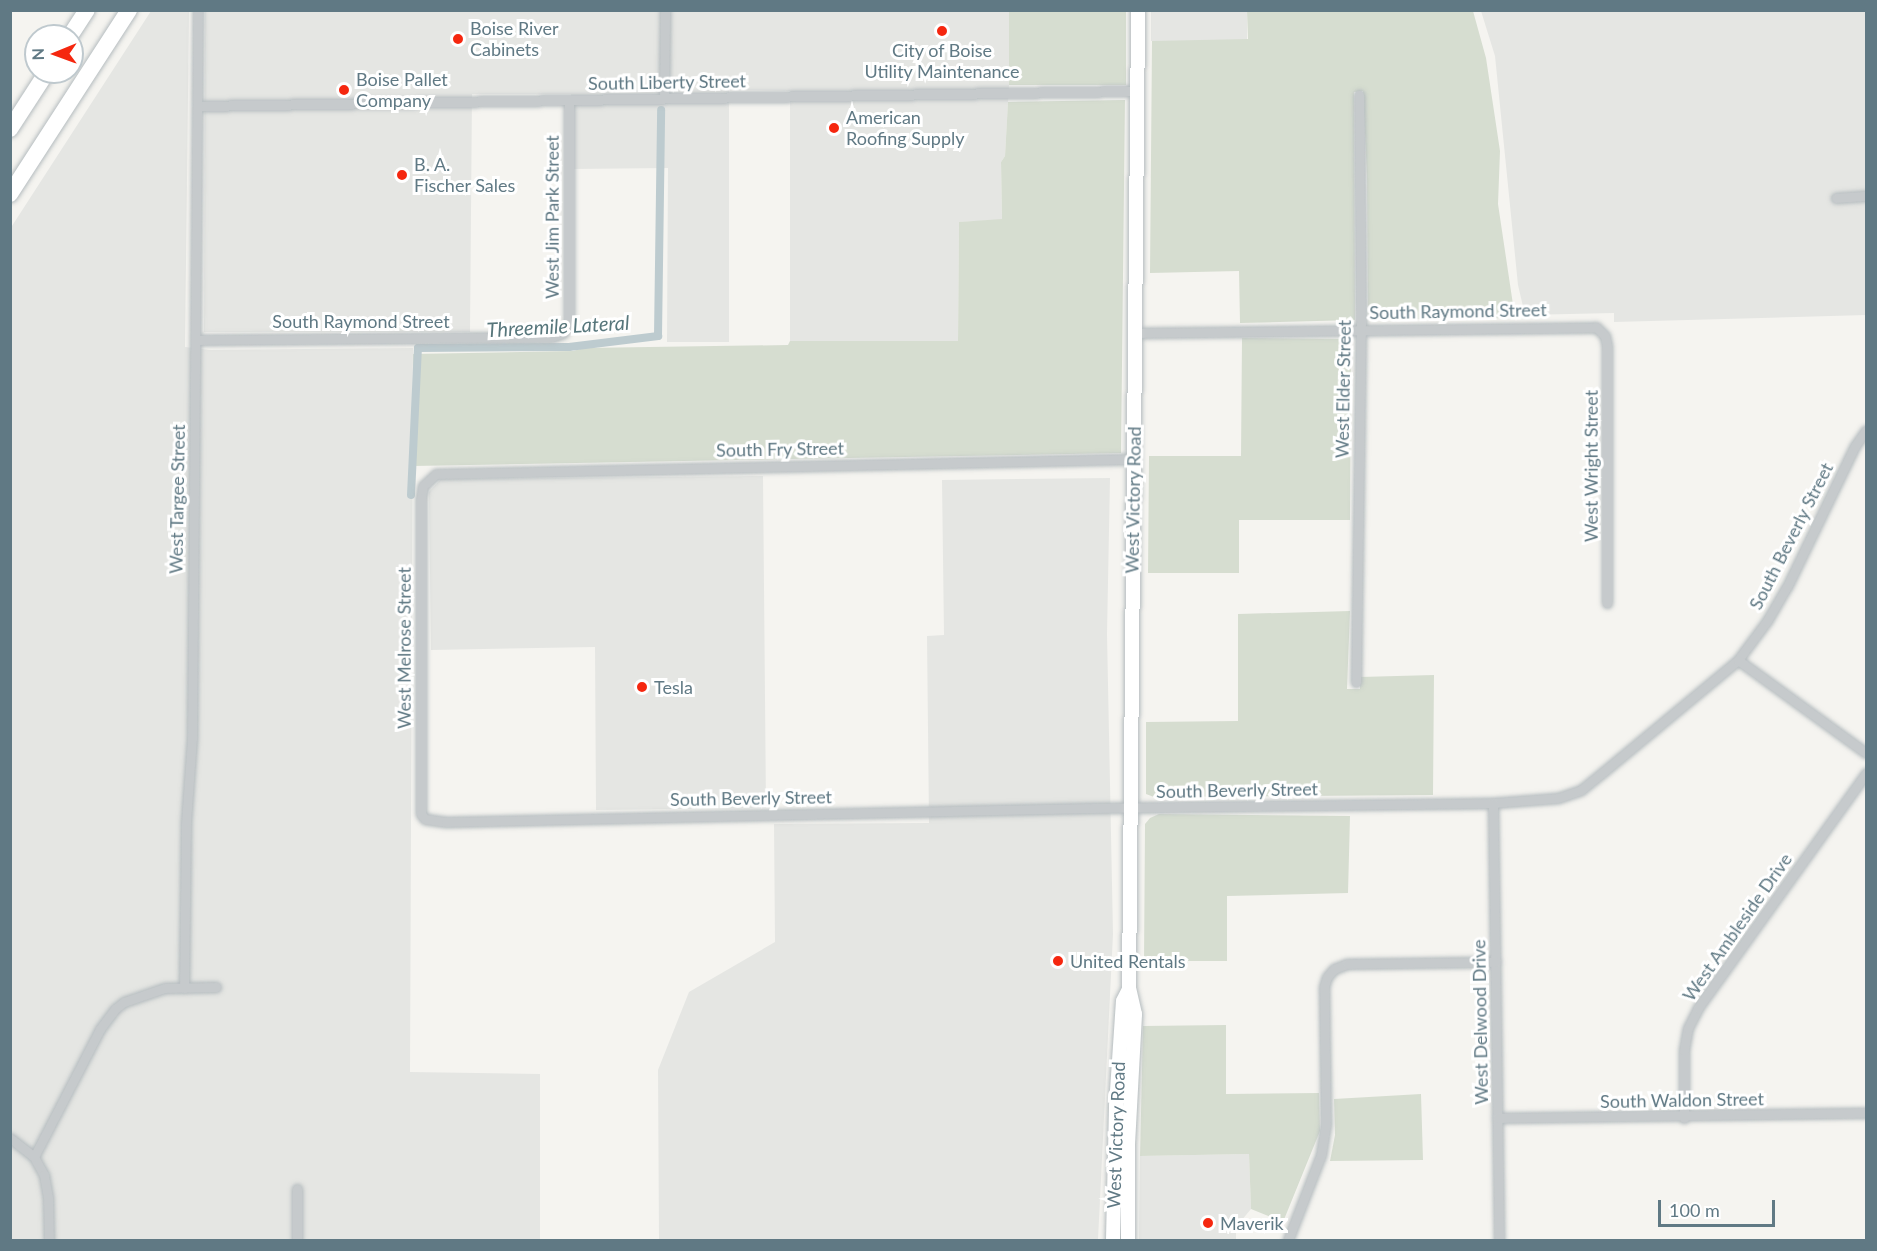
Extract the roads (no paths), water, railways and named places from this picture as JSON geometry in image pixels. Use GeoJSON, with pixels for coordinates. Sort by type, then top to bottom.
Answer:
{"type":"FeatureCollection","features":[{"type":"Feature","properties":{"kind":"highway"},"geometry":{"type":"LineString","coordinates":[[78,24],[87,10]]}},
{"type":"Feature","properties":{"kind":"highway"},"geometry":{"type":"LineString","coordinates":[[10,195],[129,10]]}},
{"type":"Feature","properties":{"kind":"highway"},"geometry":{"type":"LineString","coordinates":[[10,129],[39,84]]}},
{"type":"Feature","properties":{"kind":"main road","name":"West Victory Road"},"geometry":{"type":"LineString","coordinates":[[1128,1240],[1131,1076],[1135,1014],[1129,989],[1138,10]]}},
{"type":"Feature","properties":{"kind":"main road","name":"West Victory Road"},"geometry":{"type":"LineString","coordinates":[[1113,1240],[1121,1030],[1123,1001],[1129,989]]}},
{"type":"Feature","properties":{"kind":"main road","name":"West Victory Road"},"geometry":{"type":"LineString","coordinates":[[1121,1030],[1128,1034],[1131,1076]]}},
{"type":"Feature","properties":{"kind":"street","name":"West Targee Street"},"geometry":{"type":"LineString","coordinates":[[184,988],[186,822],[192,739],[198,10]]}},
{"type":"Feature","properties":{"kind":"street"},"geometry":{"type":"LineString","coordinates":[[664,98],[665,10]]}},
{"type":"Feature","properties":{"kind":"street","name":"South Liberty Street"},"geometry":{"type":"LineString","coordinates":[[198,106],[1137,91]]}},
{"type":"Feature","properties":{"kind":"street","name":"West Elder Street"},"geometry":{"type":"LineString","coordinates":[[1356,682],[1360,328],[1359,95]]}},
{"type":"Feature","properties":{"kind":"street","name":"West Jim Park Street"},"geometry":{"type":"LineString","coordinates":[[562,333],[569,321],[569,100]]}},
{"type":"Feature","properties":{"kind":"street"},"geometry":{"type":"LineString","coordinates":[[1836,198],[1866,195]]}},
{"type":"Feature","properties":{"kind":"street","name":"South Raymond Street"},"geometry":{"type":"LineString","coordinates":[[1136,333],[1591,326],[1600,330]]}},
{"type":"Feature","properties":{"kind":"street","name":"West Wright Street"},"geometry":{"type":"LineString","coordinates":[[1600,330],[1607,346],[1607,603]]}},
{"type":"Feature","properties":{"kind":"street","name":"South Raymond Street"},"geometry":{"type":"LineString","coordinates":[[196,340],[552,337],[562,333]]}},
{"type":"Feature","properties":{"kind":"street","name":"South Beverly Street"},"geometry":{"type":"LineString","coordinates":[[425,819],[446,822],[1493,803],[1558,798],[1581,789],[1737,660],[1777,604],[1855,446],[1866,430]]}},
{"type":"Feature","properties":{"kind":"street","name":"South Fry Street"},"geometry":{"type":"LineString","coordinates":[[429,479],[443,473],[1134,459]]}},
{"type":"Feature","properties":{"kind":"street","name":"West Melrose Street"},"geometry":{"type":"LineString","coordinates":[[425,819],[419,808],[421,498],[423,486],[429,479]]}},
{"type":"Feature","properties":{"kind":"street"},"geometry":{"type":"LineString","coordinates":[[1737,660],[1866,753]]}},
{"type":"Feature","properties":{"kind":"street","name":"West Ambleside Drive"},"geometry":{"type":"LineString","coordinates":[[1684,1118],[1684,1050],[1688,1028],[1698,1008],[1866,773]]}},
{"type":"Feature","properties":{"kind":"street","name":"West Delwood Drive"},"geometry":{"type":"LineString","coordinates":[[1493,803],[1499,1240]]}},
{"type":"Feature","properties":{"kind":"street"},"geometry":{"type":"LineString","coordinates":[[1288,1240],[1321,1155],[1326,1125],[1324,987],[1327,977],[1334,969],[1347,964],[1496,962]]}},
{"type":"Feature","properties":{"kind":"street"},"geometry":{"type":"LineString","coordinates":[[34,1157],[100,1029],[115,1009],[140,996],[165,988],[216,987]]}},
{"type":"Feature","properties":{"kind":"street","name":"South Waldon Street"},"geometry":{"type":"LineString","coordinates":[[1497,1118],[1684,1118],[1866,1113]]}},
{"type":"Feature","properties":{"kind":"street"},"geometry":{"type":"LineString","coordinates":[[10,1138],[34,1157],[45,1176],[49,1240]]}},
{"type":"Feature","properties":{"kind":"street"},"geometry":{"type":"LineString","coordinates":[[297,1190],[297,1240]]}},
{"type":"Feature","properties":{"kind":"waterway","name":"Threemile Lateral"},"geometry":{"type":"LineString","coordinates":[[411,495],[418,348],[569,347],[658,336],[661,110]]}},
{"type":"Feature","properties":{"kind":"place","name":"City of Boise Utility Maintenance"},"geometry":{"type":"Point","coordinates":[942,31]}},
{"type":"Feature","properties":{"kind":"place","name":"Boise River Cabinets"},"geometry":{"type":"Point","coordinates":[458,39]}},
{"type":"Feature","properties":{"kind":"place","name":"Boise Pallet Company"},"geometry":{"type":"Point","coordinates":[344,90]}},
{"type":"Feature","properties":{"kind":"place","name":"American Roofing Supply"},"geometry":{"type":"Point","coordinates":[834,128]}},
{"type":"Feature","properties":{"kind":"place","name":"B. A. Fischer Sales"},"geometry":{"type":"Point","coordinates":[402,175]}},
{"type":"Feature","properties":{"kind":"place","name":"Tesla"},"geometry":{"type":"Point","coordinates":[642,687]}},
{"type":"Feature","properties":{"kind":"place","name":"United Rentals"},"geometry":{"type":"Point","coordinates":[1058,961]}},
{"type":"Feature","properties":{"kind":"place","name":"Maverik"},"geometry":{"type":"Point","coordinates":[1208,1223]}}]}
